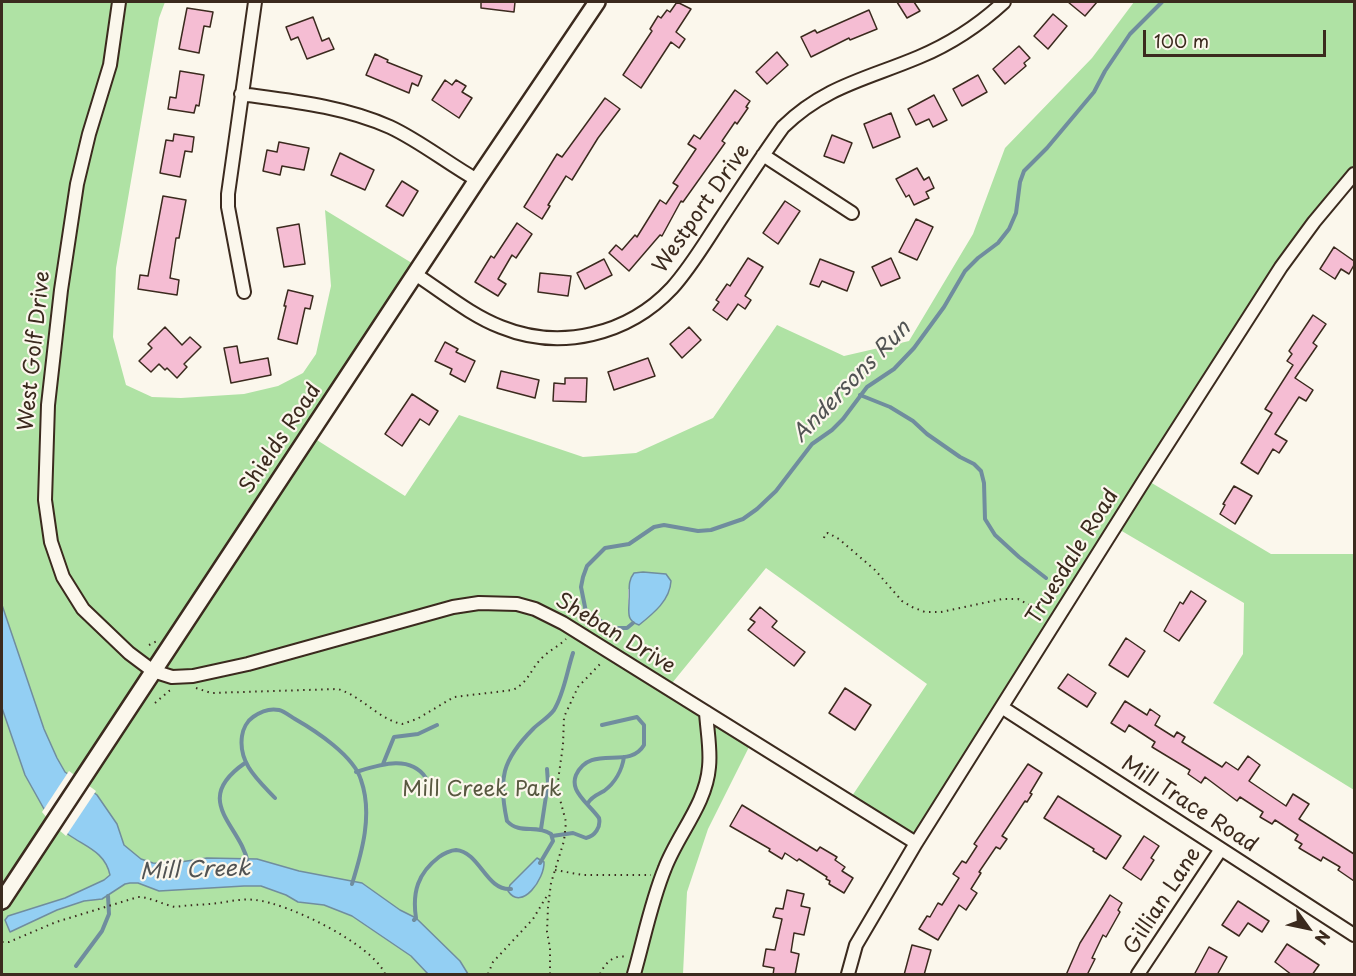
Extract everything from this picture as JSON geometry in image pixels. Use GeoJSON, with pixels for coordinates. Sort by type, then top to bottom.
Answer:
{"type":"FeatureCollection","features":[{"type":"Feature","properties":{"kind":"main road","name":"Shields Road"},"geometry":{"type":"LineString","coordinates":[[2,901],[477,180],[597,2]]}},
{"type":"Feature","properties":{"kind":"street","name":"West Golf Drive"},"geometry":{"type":"LineString","coordinates":[[119,2],[110,65],[79,174],[68,235],[48,405],[45,500],[51,542],[63,577],[82,609],[129,653],[153,671]]}},
{"type":"Feature","properties":{"kind":"street"},"geometry":{"type":"LineString","coordinates":[[244,292],[228,207],[228,194],[255,2]]}},
{"type":"Feature","properties":{"kind":"street","name":"Westport Drive"},"geometry":{"type":"LineString","coordinates":[[415,274],[481,317],[515,332],[563,338],[607,331],[645,312],[673,287],[783,127],[812,102],[836,89],[920,56],[956,38],[1004,2]]}},
{"type":"Feature","properties":{"kind":"street"},"geometry":{"type":"LineString","coordinates":[[241,94],[316,105],[367,118],[412,139],[477,180]]}},
{"type":"Feature","properties":{"kind":"street"},"geometry":{"type":"LineString","coordinates":[[763,155],[852,213]]}},
{"type":"Feature","properties":{"kind":"street","name":"Truesdale Road"},"geometry":{"type":"LineString","coordinates":[[848,975],[856,945],[916,843],[1275,277],[1314,222],[1354,174]]}},
{"type":"Feature","properties":{"kind":"street","name":"Sheban Drive"},"geometry":{"type":"LineString","coordinates":[[153,671],[172,677],[193,676],[248,664],[453,607],[490,602],[517,604],[535,609],[563,622],[916,843]]}},
{"type":"Feature","properties":{"kind":"street","name":"Mill Trace Road"},"geometry":{"type":"LineString","coordinates":[[1003,708],[1354,934]]}},
{"type":"Feature","properties":{"kind":"street"},"geometry":{"type":"LineString","coordinates":[[634,975],[663,874],[707,781],[710,766],[706,712]]}},
{"type":"Feature","properties":{"kind":"street","name":"Gillian Lane"},"geometry":{"type":"LineString","coordinates":[[1138,975],[1221,849]]}},
{"type":"Feature","properties":{"kind":"path"},"geometry":{"type":"LineString","coordinates":[[824,538],[828,533],[839,539],[875,570],[902,601],[919,610],[941,612],[1002,599],[1018,599],[1058,619]]}},
{"type":"Feature","properties":{"kind":"path"},"geometry":{"type":"LineString","coordinates":[[194,686],[200,691],[211,693],[338,689],[356,696],[383,717],[402,724],[417,719],[454,697],[513,690],[521,686],[543,657],[568,637]]}},
{"type":"Feature","properties":{"kind":"path"},"geometry":{"type":"LineString","coordinates":[[149,645],[159,639]]}},
{"type":"Feature","properties":{"kind":"path"},"geometry":{"type":"LineString","coordinates":[[550,975],[550,948],[547,932],[550,892],[566,830],[565,814],[557,788],[564,717],[578,687],[612,653]]}},
{"type":"Feature","properties":{"kind":"path"},"geometry":{"type":"LineString","coordinates":[[155,703],[169,691],[177,689]]}},
{"type":"Feature","properties":{"kind":"path"},"geometry":{"type":"LineString","coordinates":[[555,870],[602,876],[663,874]]}},
{"type":"Feature","properties":{"kind":"path"},"geometry":{"type":"LineString","coordinates":[[488,975],[493,962],[533,920],[550,892]]}},
{"type":"Feature","properties":{"kind":"path"},"geometry":{"type":"LineString","coordinates":[[2,942],[9,942],[56,922],[138,897],[176,907],[255,900],[299,914],[341,934],[365,951],[382,968],[385,975]]}},
{"type":"Feature","properties":{"kind":"path"},"geometry":{"type":"LineString","coordinates":[[600,975],[609,961],[622,955],[638,959]]}},
{"type":"Feature","properties":{"kind":"green space","name":"Mill Creek Park"},"geometry":{"type":"Polygon","coordinates":[[[2,2],[165,2],[159,18],[116,268],[113,337],[126,385],[152,397],[181,398],[244,394],[278,386],[303,373],[316,354],[331,286],[325,210],[420,268],[309,435],[405,496],[459,415],[583,457],[636,453],[713,418],[777,325],[844,356],[909,341],[973,234],[1005,148],[1092,58],[1134,2],[1354,2],[1354,174],[1314,222],[1145,479],[1271,554],[1354,554],[1354,790],[1213,703],[1243,654],[1244,603],[1115,527],[916,843],[848,802],[927,684],[766,568],[668,688],[752,741],[708,829],[687,892],[683,974],[2,974],[2,2]],[[628,589],[628,612],[644,621],[665,600],[628,589]]]}},
{"type":"Feature","properties":{"kind":"water"},"geometry":{"type":"Polygon","coordinates":[[[634,573],[666,574],[671,581],[664,600],[639,625],[629,616],[629,586],[634,573]]]}},
{"type":"Feature","properties":{"kind":"water"},"geometry":{"type":"Polygon","coordinates":[[[2,605],[44,729],[65,772],[79,782],[44,809],[25,775],[2,708],[2,605]]]}},
{"type":"Feature","properties":{"kind":"water","name":"Mill Creek"},"geometry":{"type":"Polygon","coordinates":[[[80,782],[97,795],[117,824],[124,845],[141,859],[167,864],[207,858],[257,859],[299,871],[362,883],[400,910],[416,918],[460,961],[468,974],[428,974],[411,956],[352,916],[324,905],[298,902],[261,886],[159,891],[138,883],[130,883],[102,899],[84,901],[57,910],[10,932],[5,920],[8,916],[65,898],[110,875],[99,855],[54,822],[80,782]]]}},
{"type":"Feature","properties":{"kind":"water"},"geometry":{"type":"Polygon","coordinates":[[[537,858],[544,862],[537,884],[526,895],[520,898],[514,896],[508,891],[510,885],[537,858]]]}},
{"type":"Feature","properties":{"kind":"pier"},"geometry":{"type":"Polygon","coordinates":[[[69,771],[96,791],[66,836],[42,812],[69,771]]]}},
{"type":"Feature","properties":{"kind":"building"},"geometry":{"type":"Polygon","coordinates":[[[481,2],[515,2],[514,12],[481,8],[481,2]]]}},
{"type":"Feature","properties":{"kind":"building"},"geometry":{"type":"Polygon","coordinates":[[[677,2],[691,9],[676,32],[685,39],[679,48],[671,42],[641,88],[623,75],[652,31],[650,29],[658,16],[661,18],[667,10],[670,12],[677,2]]]}},
{"type":"Feature","properties":{"kind":"building"},"geometry":{"type":"Polygon","coordinates":[[[897,2],[914,2],[920,11],[907,18],[897,2]]]}},
{"type":"Feature","properties":{"kind":"building"},"geometry":{"type":"Polygon","coordinates":[[[1068,2],[1097,2],[1085,16],[1068,2]]]}},
{"type":"Feature","properties":{"kind":"building"},"geometry":{"type":"Polygon","coordinates":[[[187,8],[213,12],[210,27],[204,26],[199,53],[179,49],[187,8]]]}},
{"type":"Feature","properties":{"kind":"building"},"geometry":{"type":"Polygon","coordinates":[[[869,10],[877,29],[850,40],[849,38],[811,57],[801,37],[815,30],[817,33],[869,10]]]}},
{"type":"Feature","properties":{"kind":"building"},"geometry":{"type":"Polygon","coordinates":[[[1053,14],[1067,26],[1048,49],[1034,36],[1053,14]]]}},
{"type":"Feature","properties":{"kind":"building"},"geometry":{"type":"Polygon","coordinates":[[[313,17],[322,41],[329,38],[334,49],[307,59],[298,37],[291,40],[286,27],[313,17]]]}},
{"type":"Feature","properties":{"kind":"building"},"geometry":{"type":"Polygon","coordinates":[[[1019,46],[1030,58],[1024,63],[1026,66],[1005,84],[993,69],[1019,46]]]}},
{"type":"Feature","properties":{"kind":"building"},"geometry":{"type":"Polygon","coordinates":[[[777,52],[788,65],[767,84],[756,72],[777,52]]]}},
{"type":"Feature","properties":{"kind":"building"},"geometry":{"type":"Polygon","coordinates":[[[375,54],[388,60],[387,62],[422,76],[418,86],[412,83],[409,93],[366,75],[375,54]]]}},
{"type":"Feature","properties":{"kind":"building"},"geometry":{"type":"Polygon","coordinates":[[[180,71],[204,75],[199,106],[196,105],[194,113],[168,109],[170,97],[176,98],[180,71]]]}},
{"type":"Feature","properties":{"kind":"building"},"geometry":{"type":"Polygon","coordinates":[[[978,75],[987,92],[962,106],[953,89],[978,75]]]}},
{"type":"Feature","properties":{"kind":"building"},"geometry":{"type":"Polygon","coordinates":[[[445,80],[452,85],[456,80],[466,86],[462,92],[472,98],[459,118],[432,100],[445,80]]]}},
{"type":"Feature","properties":{"kind":"building"},"geometry":{"type":"Polygon","coordinates":[[[735,90],[750,101],[746,107],[748,108],[737,124],[735,122],[722,141],[725,143],[683,202],[681,201],[662,236],[660,235],[629,271],[609,253],[616,245],[622,250],[635,235],[637,237],[660,200],[666,204],[678,186],[673,183],[696,149],[688,144],[694,135],[700,139],[735,90]]]}},
{"type":"Feature","properties":{"kind":"building"},"geometry":{"type":"Polygon","coordinates":[[[934,95],[947,120],[933,127],[929,119],[916,125],[908,109],[934,95]]]}},
{"type":"Feature","properties":{"kind":"building"},"geometry":{"type":"Polygon","coordinates":[[[605,98],[620,109],[598,138],[572,180],[566,176],[542,219],[524,207],[557,154],[562,157],[605,98]]]}},
{"type":"Feature","properties":{"kind":"building"},"geometry":{"type":"Polygon","coordinates":[[[891,113],[900,137],[873,148],[864,124],[891,113]]]}},
{"type":"Feature","properties":{"kind":"building"},"geometry":{"type":"Polygon","coordinates":[[[174,134],[194,137],[192,152],[185,151],[180,177],[160,173],[166,140],[173,141],[174,134]]]}},
{"type":"Feature","properties":{"kind":"building"},"geometry":{"type":"Polygon","coordinates":[[[832,135],[852,143],[844,163],[824,156],[832,135]]]}},
{"type":"Feature","properties":{"kind":"building"},"geometry":{"type":"Polygon","coordinates":[[[279,142],[309,148],[304,170],[282,166],[280,175],[263,171],[267,150],[277,152],[279,142]]]}},
{"type":"Feature","properties":{"kind":"building"},"geometry":{"type":"Polygon","coordinates":[[[340,153],[374,170],[365,190],[331,175],[340,153]]]}},
{"type":"Feature","properties":{"kind":"building"},"geometry":{"type":"Polygon","coordinates":[[[917,168],[924,180],[929,177],[934,188],[926,192],[929,198],[914,205],[909,195],[906,197],[896,179],[917,168]]]}},
{"type":"Feature","properties":{"kind":"building"},"geometry":{"type":"Polygon","coordinates":[[[402,181],[418,191],[403,216],[386,206],[402,181]]]}},
{"type":"Feature","properties":{"kind":"building"},"geometry":{"type":"Polygon","coordinates":[[[163,196],[186,200],[179,238],[176,238],[170,278],[179,280],[177,295],[138,289],[140,275],[148,276],[163,196]]]}},
{"type":"Feature","properties":{"kind":"building"},"geometry":{"type":"Polygon","coordinates":[[[785,201],[800,211],[778,244],[763,233],[785,201]]]}},
{"type":"Feature","properties":{"kind":"building"},"geometry":{"type":"Polygon","coordinates":[[[916,219],[933,227],[917,260],[899,252],[916,219]]]}},
{"type":"Feature","properties":{"kind":"building"},"geometry":{"type":"Polygon","coordinates":[[[517,223],[532,234],[516,258],[512,255],[498,279],[506,284],[498,296],[475,282],[491,256],[494,258],[517,223]]]}},
{"type":"Feature","properties":{"kind":"building"},"geometry":{"type":"Polygon","coordinates":[[[299,224],[305,264],[284,267],[277,228],[299,224]]]}},
{"type":"Feature","properties":{"kind":"building"},"geometry":{"type":"Polygon","coordinates":[[[1334,247],[1354,261],[1349,274],[1341,269],[1335,279],[1320,269],[1334,247]]]}},
{"type":"Feature","properties":{"kind":"building"},"geometry":{"type":"Polygon","coordinates":[[[748,258],[763,267],[745,296],[751,300],[745,309],[738,304],[727,320],[713,310],[719,302],[716,300],[727,284],[730,286],[748,258]]]}},
{"type":"Feature","properties":{"kind":"building"},"geometry":{"type":"Polygon","coordinates":[[[891,258],[900,278],[881,286],[872,267],[891,258]]]}},
{"type":"Feature","properties":{"kind":"building"},"geometry":{"type":"Polygon","coordinates":[[[604,259],[612,275],[585,289],[577,273],[604,259]]]}},
{"type":"Feature","properties":{"kind":"building"},"geometry":{"type":"Polygon","coordinates":[[[820,259],[854,272],[847,291],[822,281],[819,287],[810,284],[820,259]]]}},
{"type":"Feature","properties":{"kind":"building"},"geometry":{"type":"Polygon","coordinates":[[[540,273],[571,276],[568,296],[538,292],[540,273]]]}},
{"type":"Feature","properties":{"kind":"building"},"geometry":{"type":"Polygon","coordinates":[[[288,290],[313,296],[310,309],[305,308],[297,344],[278,339],[288,290]]]}},
{"type":"Feature","properties":{"kind":"building"},"geometry":{"type":"Polygon","coordinates":[[[1313,315],[1326,324],[1313,343],[1317,346],[1295,378],[1313,390],[1306,401],[1299,397],[1275,434],[1287,441],[1279,453],[1273,449],[1258,474],[1241,463],[1272,413],[1265,409],[1293,365],[1287,361],[1292,354],[1289,351],[1313,315]]]}},
{"type":"Feature","properties":{"kind":"building"},"geometry":{"type":"Polygon","coordinates":[[[165,327],[182,345],[190,337],[201,347],[184,364],[187,367],[177,378],[159,364],[151,372],[139,361],[152,348],[148,344],[165,327]]]}},
{"type":"Feature","properties":{"kind":"building"},"geometry":{"type":"Polygon","coordinates":[[[689,327],[701,340],[682,358],[670,344],[689,327]]]}},
{"type":"Feature","properties":{"kind":"building"},"geometry":{"type":"Polygon","coordinates":[[[445,342],[458,349],[456,352],[475,361],[465,382],[450,374],[452,369],[435,361],[445,342]]]}},
{"type":"Feature","properties":{"kind":"building"},"geometry":{"type":"Polygon","coordinates":[[[237,346],[240,363],[268,358],[271,375],[231,383],[224,348],[237,346]]]}},
{"type":"Feature","properties":{"kind":"building"},"geometry":{"type":"Polygon","coordinates":[[[648,358],[655,376],[614,390],[608,372],[648,358]]]}},
{"type":"Feature","properties":{"kind":"building"},"geometry":{"type":"Polygon","coordinates":[[[501,371],[539,380],[535,398],[497,388],[501,371]]]}},
{"type":"Feature","properties":{"kind":"building"},"geometry":{"type":"Polygon","coordinates":[[[565,378],[587,378],[586,402],[553,401],[554,383],[565,384],[565,378]]]}},
{"type":"Feature","properties":{"kind":"building"},"geometry":{"type":"Polygon","coordinates":[[[412,394],[438,411],[429,425],[420,419],[402,446],[385,434],[412,394]]]}},
{"type":"Feature","properties":{"kind":"building"},"geometry":{"type":"Polygon","coordinates":[[[1234,486],[1252,496],[1235,524],[1220,514],[1234,486]]]}},
{"type":"Feature","properties":{"kind":"building"},"geometry":{"type":"Polygon","coordinates":[[[1191,591],[1206,601],[1179,641],[1164,631],[1180,602],[1183,604],[1191,591]]]}},
{"type":"Feature","properties":{"kind":"building"},"geometry":{"type":"Polygon","coordinates":[[[760,607],[777,621],[772,627],[805,652],[794,666],[748,630],[755,622],[750,619],[760,607]]]}},
{"type":"Feature","properties":{"kind":"building"},"geometry":{"type":"Polygon","coordinates":[[[1126,638],[1145,651],[1128,677],[1109,665],[1126,638]]]}},
{"type":"Feature","properties":{"kind":"building"},"geometry":{"type":"Polygon","coordinates":[[[1068,674],[1096,693],[1087,707],[1058,688],[1068,674]]]}},
{"type":"Feature","properties":{"kind":"building"},"geometry":{"type":"Polygon","coordinates":[[[845,688],[871,705],[855,730],[829,713],[845,688]]]}},
{"type":"Feature","properties":{"kind":"building"},"geometry":{"type":"Polygon","coordinates":[[[1125,701],[1147,715],[1150,709],[1160,716],[1155,725],[1174,737],[1177,732],[1185,737],[1182,742],[1222,767],[1226,762],[1238,770],[1248,756],[1260,765],[1249,781],[1286,806],[1293,794],[1309,804],[1299,819],[1354,854],[1354,881],[1338,870],[1340,867],[1323,857],[1321,861],[1299,848],[1302,844],[1295,840],[1298,835],[1275,820],[1272,824],[1260,817],[1263,812],[1240,797],[1237,801],[1205,777],[1201,783],[1188,774],[1190,770],[1152,747],[1155,742],[1129,725],[1125,732],[1111,723],[1125,701]]]}},
{"type":"Feature","properties":{"kind":"building"},"geometry":{"type":"Polygon","coordinates":[[[1028,764],[1042,773],[1027,802],[1025,801],[1002,836],[1007,839],[1000,849],[996,847],[979,872],[981,873],[971,889],[977,893],[966,910],[959,905],[938,940],[919,929],[927,916],[930,917],[938,903],[942,905],[959,878],[953,874],[962,861],[966,863],[977,846],[974,844],[1028,764]]]}},
{"type":"Feature","properties":{"kind":"building"},"geometry":{"type":"Polygon","coordinates":[[[1058,796],[1121,836],[1106,859],[1044,818],[1058,796]]]}},
{"type":"Feature","properties":{"kind":"building"},"geometry":{"type":"Polygon","coordinates":[[[742,805],[817,851],[820,847],[837,857],[835,860],[845,867],[842,871],[853,878],[844,893],[829,884],[827,877],[799,859],[797,861],[785,853],[782,859],[769,851],[770,849],[730,826],[742,805]]]}},
{"type":"Feature","properties":{"kind":"building"},"geometry":{"type":"Polygon","coordinates":[[[1144,836],[1159,846],[1151,858],[1154,860],[1141,880],[1123,868],[1144,836]]]}},
{"type":"Feature","properties":{"kind":"building"},"geometry":{"type":"Polygon","coordinates":[[[787,890],[804,894],[801,906],[810,908],[804,935],[794,933],[791,952],[799,954],[795,975],[773,975],[774,968],[763,966],[766,949],[775,950],[782,919],[773,917],[776,908],[783,909],[787,890]]]}},
{"type":"Feature","properties":{"kind":"building"},"geometry":{"type":"Polygon","coordinates":[[[1110,895],[1122,903],[1118,910],[1120,912],[1106,937],[1103,935],[1087,975],[1066,975],[1080,943],[1110,895]]]}},
{"type":"Feature","properties":{"kind":"building"},"geometry":{"type":"Polygon","coordinates":[[[1238,901],[1269,921],[1262,932],[1248,923],[1239,936],[1222,925],[1238,901]]]}},
{"type":"Feature","properties":{"kind":"building"},"geometry":{"type":"Polygon","coordinates":[[[1287,944],[1319,965],[1312,975],[1292,975],[1275,962],[1287,944]]]}},
{"type":"Feature","properties":{"kind":"building"},"geometry":{"type":"Polygon","coordinates":[[[912,945],[931,950],[924,975],[904,975],[912,945]]]}},
{"type":"Feature","properties":{"kind":"building"},"geometry":{"type":"Polygon","coordinates":[[[1209,947],[1227,957],[1217,975],[1194,975],[1209,947]]]}},
{"type":"Feature","properties":{"kind":"waterway","name":"Andersons Run"},"geometry":{"type":"LineString","coordinates":[[633,623],[627,628],[612,628],[586,612],[581,587],[587,566],[605,548],[629,544],[654,527],[664,525],[698,531],[711,530],[743,519],[776,491],[812,444],[843,419],[867,387],[894,369],[914,348],[944,307],[965,271],[998,243],[1009,229],[1016,213],[1020,182],[1024,171],[1047,148],[1094,92],[1130,34],[1162,2]]}},
{"type":"Feature","properties":{"kind":"waterway"},"geometry":{"type":"LineString","coordinates":[[860,395],[890,407],[913,421],[927,434],[960,457],[974,464],[981,471],[984,483],[985,519],[995,535],[1046,578]]}},
{"type":"Feature","properties":{"kind":"waterway","name":"Andersons Run"},"geometry":{"type":"LineString","coordinates":[[540,863],[553,841],[551,834],[540,830],[517,828],[507,821],[503,782],[505,771],[515,751],[533,729],[554,710],[563,690],[573,653]]}},
{"type":"Feature","properties":{"kind":"waterway"},"geometry":{"type":"LineString","coordinates":[[275,798],[246,763],[242,736],[246,725],[253,717],[265,711],[279,710],[323,737],[343,753],[361,780],[366,806],[365,833],[352,884]]}},
{"type":"Feature","properties":{"kind":"waterway"},"geometry":{"type":"LineString","coordinates":[[552,836],[573,833],[586,838],[595,833],[599,818],[576,789],[576,775],[591,760],[629,756],[644,745],[644,725],[637,717],[602,725]]}},
{"type":"Feature","properties":{"kind":"waterway"},"geometry":{"type":"LineString","coordinates":[[383,764],[394,737],[418,734],[437,725]]}},
{"type":"Feature","properties":{"kind":"waterway"},"geometry":{"type":"LineString","coordinates":[[588,803],[615,780],[624,757]]}},
{"type":"Feature","properties":{"kind":"waterway","name":"Mill Creek"},"geometry":{"type":"LineString","coordinates":[[245,763],[229,777],[221,789],[220,801],[223,813],[244,849],[248,863]]}},
{"type":"Feature","properties":{"kind":"waterway"},"geometry":{"type":"LineString","coordinates":[[356,772],[394,763],[412,766],[426,778]]}},
{"type":"Feature","properties":{"kind":"waterway"},"geometry":{"type":"LineString","coordinates":[[541,829],[548,783],[547,769]]}},
{"type":"Feature","properties":{"kind":"waterway","name":"Andersons Run"},"geometry":{"type":"LineString","coordinates":[[414,920],[416,918],[416,891],[421,876],[445,853],[456,850],[464,852],[495,884],[511,889]]}},
{"type":"Feature","properties":{"kind":"waterway"},"geometry":{"type":"LineString","coordinates":[[76,966],[102,931],[109,914],[108,896]]}}]}
